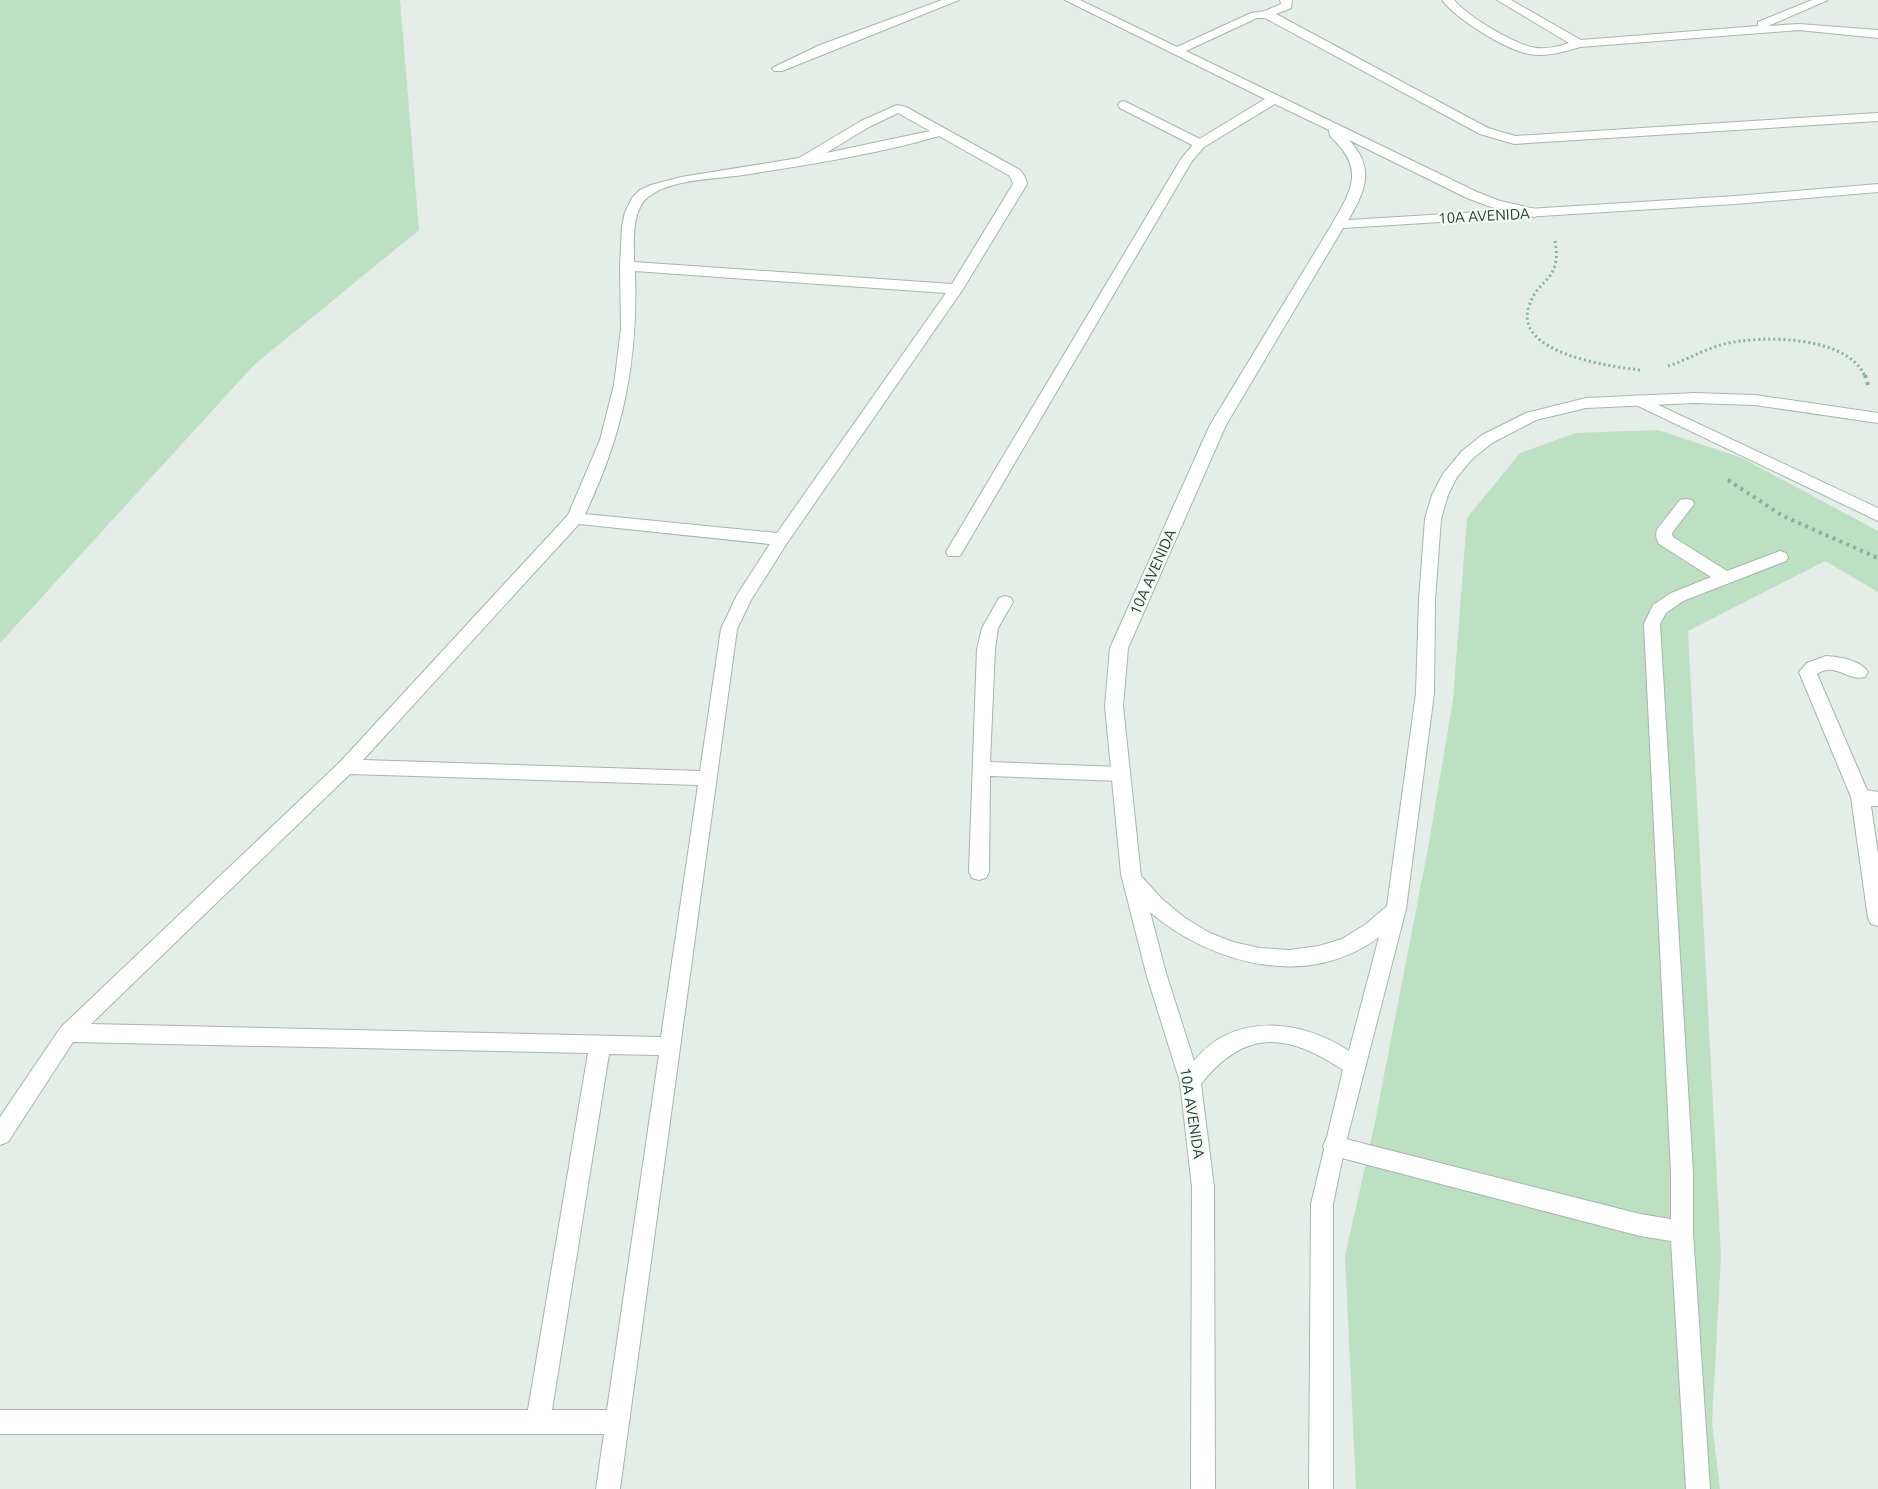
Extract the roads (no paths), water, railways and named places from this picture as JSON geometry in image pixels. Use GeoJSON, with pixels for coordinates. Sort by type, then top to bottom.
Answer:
{"type":"FeatureCollection","features":[{"type":"Feature","properties":{"kind":"street"},"geometry":{"type":"LineString","coordinates":[[778,68],[824,48],[952,0]]}},
{"type":"Feature","properties":{"kind":"street"},"geometry":{"type":"LineString","coordinates":[[1071,0],[1472,195],[1496,204],[1539,213]]}},
{"type":"Feature","properties":{"kind":"street"},"geometry":{"type":"LineString","coordinates":[[1089,8],[1106,0]]}},
{"type":"Feature","properties":{"kind":"street"},"geometry":{"type":"LineString","coordinates":[[1177,51],[1255,15],[1267,14],[1287,6],[1286,0]]}},
{"type":"Feature","properties":{"kind":"street"},"geometry":{"type":"LineString","coordinates":[[1448,0],[1456,11],[1492,33],[1530,51],[1555,51],[1579,44],[1810,27],[1878,34]]}},
{"type":"Feature","properties":{"kind":"street"},"geometry":{"type":"LineString","coordinates":[[1503,0],[1579,44]]}},
{"type":"Feature","properties":{"kind":"street"},"geometry":{"type":"LineString","coordinates":[[1749,30],[1822,0]]}},
{"type":"Feature","properties":{"kind":"street"},"geometry":{"type":"LineString","coordinates":[[1267,14],[1484,131],[1514,140],[1878,117]]}},
{"type":"Feature","properties":{"kind":"street"},"geometry":{"type":"LineString","coordinates":[[954,552],[1186,159],[1200,144],[1276,98]]}},
{"type":"Feature","properties":{"kind":"street"},"geometry":{"type":"LineString","coordinates":[[1124,105],[1200,144]]}},
{"type":"Feature","properties":{"kind":"street"},"geometry":{"type":"LineString","coordinates":[[608,1489],[729,629],[743,599],[781,539],[956,289],[1020,184],[1019,177],[1015,173],[938,132],[906,111],[897,109],[865,124],[801,162]]}},
{"type":"Feature","properties":{"kind":"street"},"geometry":{"type":"LineString","coordinates":[[1314,117],[1350,146],[1360,168],[1358,192],[1339,224]]}},
{"type":"Feature","properties":{"kind":"street"},"geometry":{"type":"LineString","coordinates":[[0,1135],[68,1033],[346,767],[575,518],[595,479],[610,433],[628,346],[627,266],[634,205],[646,192],[692,179],[801,162],[938,132]]}},
{"type":"Feature","properties":{"kind":"street","name":"10A AVENIDA"},"geometry":{"type":"LineString","coordinates":[[1203,1489],[1203,1187],[1190,1082],[1156,973],[1131,874],[1113,706],[1119,648],[1218,425],[1339,224],[1539,213],[1878,188]]}},
{"type":"Feature","properties":{"kind":"street"},"geometry":{"type":"LineString","coordinates":[[627,266],[956,289]]}},
{"type":"Feature","properties":{"kind":"street"},"geometry":{"type":"LineString","coordinates":[[1321,1489],[1322,1203],[1334,1146],[1396,909],[1425,693],[1427,600],[1433,519],[1440,495],[1451,474],[1467,455],[1486,439],[1508,427],[1558,408],[1586,403],[1695,398],[1755,400],[1871,417]]}},
{"type":"Feature","properties":{"kind":"street"},"geometry":{"type":"LineString","coordinates":[[1636,400],[1878,515]]}},
{"type":"Feature","properties":{"kind":"street"},"geometry":{"type":"LineString","coordinates":[[1686,504],[1664,532],[1665,540],[1725,578]]}},
{"type":"Feature","properties":{"kind":"street"},"geometry":{"type":"LineString","coordinates":[[575,518],[781,539]]}},
{"type":"Feature","properties":{"kind":"street"},"geometry":{"type":"LineString","coordinates":[[1698,1489],[1682,1232],[1682,1173],[1652,624],[1659,609],[1677,597],[1780,557]]}},
{"type":"Feature","properties":{"kind":"street"},"geometry":{"type":"LineString","coordinates":[[979,872],[986,649],[990,628],[1005,602]]}},
{"type":"Feature","properties":{"kind":"street"},"geometry":{"type":"LineString","coordinates":[[1859,672],[1846,665],[1831,662],[1813,667],[1808,672],[1850,767],[1869,798],[1878,918]]}},
{"type":"Feature","properties":{"kind":"street"},"geometry":{"type":"LineString","coordinates":[[346,767],[708,778]]}},
{"type":"Feature","properties":{"kind":"street"},"geometry":{"type":"LineString","coordinates":[[981,769],[1119,774]]}},
{"type":"Feature","properties":{"kind":"street"},"geometry":{"type":"LineString","coordinates":[[1131,874],[1149,900],[1175,923],[1206,940],[1241,952],[1269,956],[1314,955],[1347,946],[1375,930],[1396,909]]}},
{"type":"Feature","properties":{"kind":"street"},"geometry":{"type":"LineString","coordinates":[[68,1033],[670,1046]]}},
{"type":"Feature","properties":{"kind":"street"},"geometry":{"type":"LineString","coordinates":[[1190,1082],[1202,1063],[1219,1048],[1240,1038],[1263,1033],[1288,1034],[1312,1040],[1335,1052],[1356,1067]]}},
{"type":"Feature","properties":{"kind":"street"},"geometry":{"type":"LineString","coordinates":[[538,1422],[600,1044]]}},
{"type":"Feature","properties":{"kind":"street"},"geometry":{"type":"LineString","coordinates":[[1334,1146],[1640,1225],[1682,1232]]}},
{"type":"Feature","properties":{"kind":"street"},"geometry":{"type":"LineString","coordinates":[[0,1422],[617,1422]]}}]}
